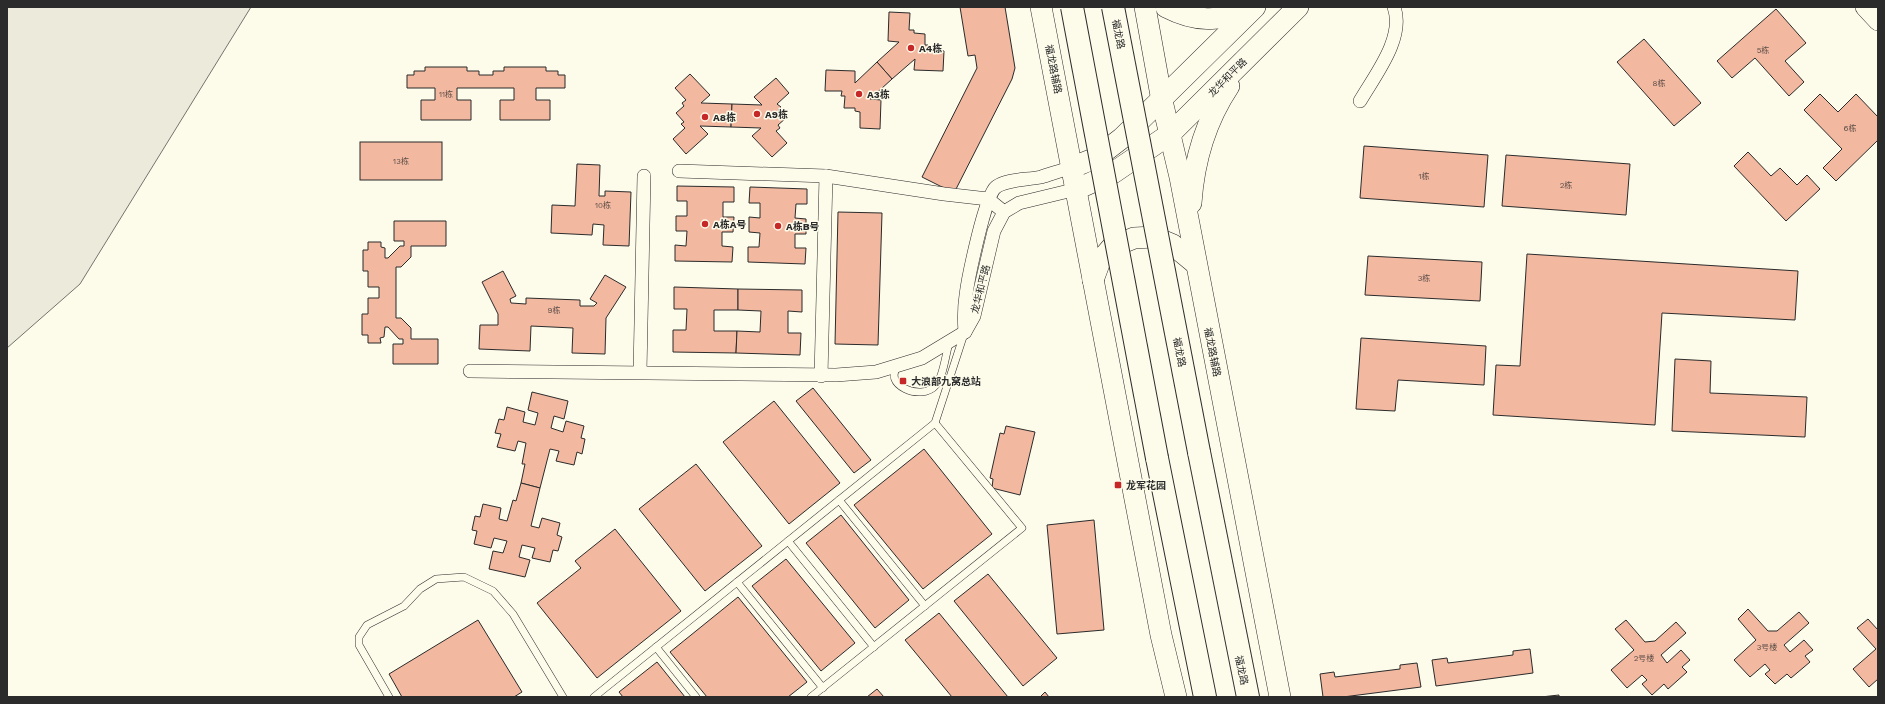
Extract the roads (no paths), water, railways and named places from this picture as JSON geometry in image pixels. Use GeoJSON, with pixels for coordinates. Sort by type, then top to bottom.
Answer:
{"type":"FeatureCollection","features":[{"type":"Feature","properties":{"kind":"highway"},"geometry":{"type":"LineString","coordinates":[[1072,7],[1157,458],[1205,697]]}},
{"type":"Feature","properties":{"kind":"highway","name":"福龙路"},"geometry":{"type":"LineString","coordinates":[[1114,7],[1199,452],[1248,697]]}},
{"type":"Feature","properties":{"kind":"main road","name":"福龙路辅路"},"geometry":{"type":"LineString","coordinates":[[1041,7],[1073,167],[1093,280],[1161,634],[1176,697]]}},
{"type":"Feature","properties":{"kind":"main road","name":"福龙路辅路"},"geometry":{"type":"LineString","coordinates":[[1145,7],[1280,697]]}},
{"type":"Feature","properties":{"kind":"main road"},"geometry":{"type":"LineString","coordinates":[[1166,7],[1182,14],[1205,20],[1221,19],[1255,7]]}},
{"type":"Feature","properties":{"kind":"main road"},"geometry":{"type":"LineString","coordinates":[[1073,167],[1096,158],[1109,148],[1162,100],[1255,7]]}},
{"type":"Feature","properties":{"kind":"main road","name":"龙华和平路"},"geometry":{"type":"LineString","coordinates":[[1077,189],[1113,173],[1170,134],[1298,7]]}},
{"type":"Feature","properties":{"kind":"main road"},"geometry":{"type":"LineString","coordinates":[[1864,7],[1878,21]]}},
{"type":"Feature","properties":{"kind":"main road"},"geometry":{"type":"LineString","coordinates":[[1191,238],[1193,183],[1196,160],[1207,125],[1221,97],[1248,56]]}},
{"type":"Feature","properties":{"kind":"main road"},"geometry":{"type":"LineString","coordinates":[[1093,280],[1100,262],[1112,247],[1134,238],[1154,237],[1173,245],[1196,264]]}},
{"type":"Feature","properties":{"kind":"street"},"geometry":{"type":"LineString","coordinates":[[1360,101],[1393,42],[1397,30],[1397,17],[1394,7]]}},
{"type":"Feature","properties":{"kind":"street"},"geometry":{"type":"LineString","coordinates":[[988,199],[996,188],[1003,184],[1040,177],[1073,167]]}},
{"type":"Feature","properties":{"kind":"street"},"geometry":{"type":"LineString","coordinates":[[679,171],[826,176],[944,194],[988,199],[1004,212]]}},
{"type":"Feature","properties":{"kind":"street"},"geometry":{"type":"LineString","coordinates":[[640,372],[644,176]]}},
{"type":"Feature","properties":{"kind":"street"},"geometry":{"type":"LineString","coordinates":[[821,376],[826,176]]}},
{"type":"Feature","properties":{"kind":"street","name":"龙华和平路"},"geometry":{"type":"LineString","coordinates":[[965,332],[974,316],[994,231],[1004,212],[1019,203],[1077,189]]}},
{"type":"Feature","properties":{"kind":"street","name":"龙华和平路"},"geometry":{"type":"LineString","coordinates":[[965,332],[964,314],[966,294],[988,199]]}},
{"type":"Feature","properties":{"kind":"street"},"geometry":{"type":"LineString","coordinates":[[470,371],[640,372],[821,376],[863,374],[899,366],[922,358],[965,332]]}},
{"type":"Feature","properties":{"kind":"lane"},"geometry":{"type":"LineString","coordinates":[[599,695],[656,647],[935,423],[965,332]]}},
{"type":"Feature","properties":{"kind":"lane"},"geometry":{"type":"LineString","coordinates":[[899,366],[895,370],[894,374],[898,384],[902,388],[913,392],[930,390],[939,381],[949,343]]}},
{"type":"Feature","properties":{"kind":"lane"},"geometry":{"type":"LineString","coordinates":[[812,697],[1022,528],[935,423]]}},
{"type":"Feature","properties":{"kind":"lane"},"geometry":{"type":"LineString","coordinates":[[839,500],[925,606]]}},
{"type":"Feature","properties":{"kind":"lane"},"geometry":{"type":"LineString","coordinates":[[788,541],[874,647]]}},
{"type":"Feature","properties":{"kind":"lane"},"geometry":{"type":"LineString","coordinates":[[389,697],[359,645],[359,637],[366,625],[404,606],[420,589],[436,579],[464,577],[493,591],[513,614],[563,697]]}},
{"type":"Feature","properties":{"kind":"lane"},"geometry":{"type":"LineString","coordinates":[[737,582],[823,688]]}},
{"type":"Feature","properties":{"kind":"lane"},"geometry":{"type":"LineString","coordinates":[[656,647],[696,697]]}},
{"type":"Feature","properties":{"kind":"place","name":"A4栋"},"geometry":{"type":"Point","coordinates":[911,48]}},
{"type":"Feature","properties":{"kind":"place","name":"A3栋"},"geometry":{"type":"Point","coordinates":[859,94]}},
{"type":"Feature","properties":{"kind":"place","name":"A9栋"},"geometry":{"type":"Point","coordinates":[757,114]}},
{"type":"Feature","properties":{"kind":"place","name":"A8栋"},"geometry":{"type":"Point","coordinates":[705,117]}},
{"type":"Feature","properties":{"kind":"place","name":"A栋A号"},"geometry":{"type":"Point","coordinates":[705,224]}},
{"type":"Feature","properties":{"kind":"place","name":"A栋B号"},"geometry":{"type":"Point","coordinates":[778,226]}},
{"type":"Feature","properties":{"kind":"place","name":"大浪部九窝总站"},"geometry":{"type":"Point","coordinates":[903,381]}},
{"type":"Feature","properties":{"kind":"place","name":"龙军花园"},"geometry":{"type":"Point","coordinates":[1118,485]}}]}
